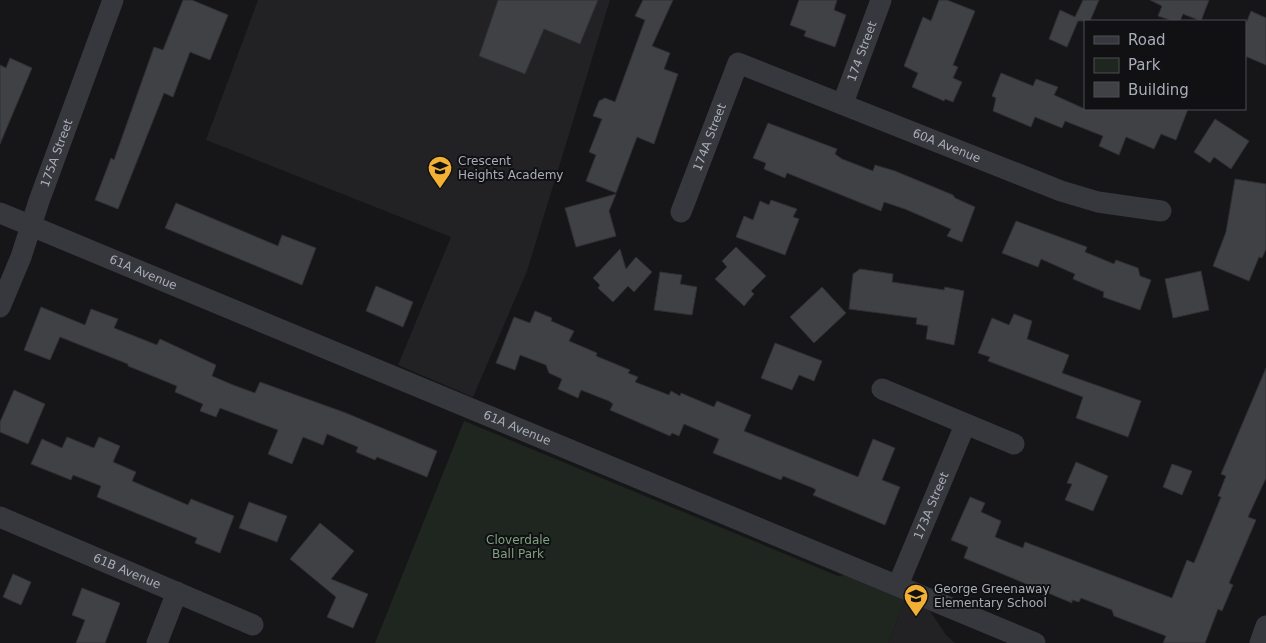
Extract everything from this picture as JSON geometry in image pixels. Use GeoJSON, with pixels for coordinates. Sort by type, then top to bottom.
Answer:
{"type":"FeatureCollection","features":[{"type":"Feature","properties":{"kind":"street","name":"175A Street"},"geometry":{"type":"LineString","coordinates":[[0,307],[113,0]]}},
{"type":"Feature","properties":{"kind":"street","name":"174 Street"},"geometry":{"type":"LineString","coordinates":[[843,103],[881,0]]}},
{"type":"Feature","properties":{"kind":"street","name":"60A Avenue"},"geometry":{"type":"LineString","coordinates":[[738,62],[1061,191],[1098,202],[1161,211]]}},
{"type":"Feature","properties":{"kind":"street","name":"174A Street"},"geometry":{"type":"LineString","coordinates":[[681,212],[738,62]]}},
{"type":"Feature","properties":{"kind":"street","name":"61A Avenue"},"geometry":{"type":"LineString","coordinates":[[0,213],[1035,643]]}},
{"type":"Feature","properties":{"kind":"street"},"geometry":{"type":"LineString","coordinates":[[882,389],[1014,444]]}},
{"type":"Feature","properties":{"kind":"street","name":"173A Street"},"geometry":{"type":"LineString","coordinates":[[898,585],[965,425]]}},
{"type":"Feature","properties":{"kind":"street","name":"61B Avenue"},"geometry":{"type":"LineString","coordinates":[[0,516],[253,625]]}},
{"type":"Feature","properties":{"kind":"street"},"geometry":{"type":"LineString","coordinates":[[157,643],[177,592]]}},
{"type":"Feature","properties":{"kind":"street"},"geometry":{"type":"LineString","coordinates":[[1260,643],[1266,626]]}},
{"type":"Feature","properties":{"kind":"shaded area","name":"Crescent Heights Academy"},"geometry":{"type":"Polygon","coordinates":[[[258,0],[610,0],[527,271],[473,397],[398,365],[451,237],[206,140],[258,0]]]}},
{"type":"Feature","properties":{"kind":"shaded area","name":"George Greenaway Elementary School"},"geometry":{"type":"Polygon","coordinates":[[[906,598],[930,611],[946,635],[955,643],[888,643],[906,598]]]}},
{"type":"Feature","properties":{"kind":"green space","name":"Cloverdale Ball Park"},"geometry":{"type":"Polygon","coordinates":[[[464,421],[838,576],[846,575],[906,598],[888,643],[375,643],[464,421]]]}},
{"type":"Feature","properties":{"kind":"building"},"geometry":{"type":"Polygon","coordinates":[[[183,0],[192,0],[228,15],[210,60],[190,52],[173,97],[164,93],[118,209],[95,200],[111,158],[114,160],[154,47],[163,50],[183,0]]]}},
{"type":"Feature","properties":{"kind":"building"},"geometry":{"type":"Polygon","coordinates":[[[498,0],[598,0],[580,44],[544,29],[525,74],[479,56],[498,0]]]}},
{"type":"Feature","properties":{"kind":"building"},"geometry":{"type":"Polygon","coordinates":[[[643,0],[673,0],[652,46],[670,53],[664,69],[678,74],[654,144],[637,137],[616,193],[586,181],[596,155],[589,152],[602,119],[593,116],[599,101],[605,98],[615,102],[645,20],[635,16],[643,0]]]}},
{"type":"Feature","properties":{"kind":"building"},"geometry":{"type":"Polygon","coordinates":[[[799,0],[837,0],[834,10],[846,15],[835,47],[804,36],[806,31],[790,25],[799,0]]]}},
{"type":"Feature","properties":{"kind":"building"},"geometry":{"type":"Polygon","coordinates":[[[939,0],[947,0],[975,11],[953,65],[958,67],[953,78],[962,82],[953,102],[945,99],[944,101],[912,87],[918,73],[904,66],[923,17],[931,21],[939,0]]]}},
{"type":"Feature","properties":{"kind":"building"},"geometry":{"type":"Polygon","coordinates":[[[1083,0],[1099,0],[1090,20],[1078,21],[1067,47],[1049,39],[1060,10],[1075,17],[1083,0]]]}},
{"type":"Feature","properties":{"kind":"building"},"geometry":{"type":"Polygon","coordinates":[[[1150,0],[1209,0],[1201,20],[1183,14],[1180,20],[1170,20],[1158,16],[1162,6],[1150,0]]]}},
{"type":"Feature","properties":{"kind":"building"},"geometry":{"type":"Polygon","coordinates":[[[1251,11],[1266,18],[1266,65],[1246,56],[1246,24],[1251,11]]]}},
{"type":"Feature","properties":{"kind":"building"},"geometry":{"type":"Polygon","coordinates":[[[10,58],[32,68],[0,144],[0,65],[6,68],[10,58]]]}},
{"type":"Feature","properties":{"kind":"building"},"geometry":{"type":"Polygon","coordinates":[[[1001,73],[1033,86],[1036,79],[1058,87],[1054,95],[1084,110],[1188,110],[1176,140],[1161,134],[1154,149],[1126,137],[1119,155],[1099,146],[1103,136],[1065,121],[1062,128],[1035,117],[1031,127],[993,111],[996,98],[992,96],[1001,73]]]}},
{"type":"Feature","properties":{"kind":"building"},"geometry":{"type":"Polygon","coordinates":[[[1215,119],[1249,141],[1231,169],[1214,157],[1210,163],[1194,152],[1215,119]]]}},
{"type":"Feature","properties":{"kind":"building"},"geometry":{"type":"Polygon","coordinates":[[[768,123],[837,149],[835,154],[842,159],[873,171],[875,165],[895,171],[953,195],[955,198],[975,207],[962,242],[947,236],[951,229],[905,209],[884,202],[881,211],[787,173],[785,178],[764,169],[766,163],[753,158],[768,123]]]}},
{"type":"Feature","properties":{"kind":"building"},"geometry":{"type":"Polygon","coordinates":[[[1235,179],[1266,184],[1266,249],[1262,258],[1259,257],[1249,281],[1213,266],[1226,232],[1235,179]]]}},
{"type":"Feature","properties":{"kind":"building"},"geometry":{"type":"Polygon","coordinates":[[[616,194],[609,211],[616,236],[576,247],[565,208],[616,194]]]}},
{"type":"Feature","properties":{"kind":"building"},"geometry":{"type":"Polygon","coordinates":[[[771,200],[797,209],[793,217],[799,219],[785,255],[736,237],[744,216],[753,220],[760,201],[769,205],[771,200]]]}},
{"type":"Feature","properties":{"kind":"building"},"geometry":{"type":"Polygon","coordinates":[[[176,203],[278,246],[282,235],[316,248],[302,285],[165,228],[176,203]]]}},
{"type":"Feature","properties":{"kind":"building"},"geometry":{"type":"Polygon","coordinates":[[[1016,221],[1087,247],[1085,252],[1114,264],[1116,260],[1138,268],[1140,276],[1151,280],[1140,310],[1103,297],[1104,292],[1073,279],[1075,274],[1041,259],[1038,267],[1002,253],[1016,221]]]}},
{"type":"Feature","properties":{"kind":"building"},"geometry":{"type":"Polygon","coordinates":[[[736,247],[766,276],[751,291],[754,294],[744,306],[715,279],[727,267],[722,261],[736,247]]]}},
{"type":"Feature","properties":{"kind":"building"},"geometry":{"type":"Polygon","coordinates":[[[620,249],[626,269],[636,257],[652,272],[634,292],[628,286],[613,302],[598,288],[600,285],[593,278],[620,249]]]}},
{"type":"Feature","properties":{"kind":"building"},"geometry":{"type":"Polygon","coordinates":[[[860,269],[893,274],[892,282],[944,290],[945,287],[964,291],[954,345],[926,339],[928,326],[916,324],[917,318],[849,309],[853,274],[860,269]]]}},
{"type":"Feature","properties":{"kind":"building"},"geometry":{"type":"Polygon","coordinates":[[[1201,271],[1209,310],[1173,318],[1165,279],[1201,271]]]}},
{"type":"Feature","properties":{"kind":"building"},"geometry":{"type":"Polygon","coordinates":[[[660,272],[682,275],[680,284],[697,287],[692,315],[654,310],[660,272]]]}},
{"type":"Feature","properties":{"kind":"building"},"geometry":{"type":"Polygon","coordinates":[[[376,286],[413,302],[403,327],[366,311],[376,286]]]}},
{"type":"Feature","properties":{"kind":"building"},"geometry":{"type":"Polygon","coordinates":[[[822,287],[846,313],[814,343],[790,317],[822,287]]]}},
{"type":"Feature","properties":{"kind":"building"},"geometry":{"type":"Polygon","coordinates":[[[41,307],[85,325],[91,309],[118,319],[114,328],[157,345],[160,339],[216,365],[212,376],[233,385],[255,393],[260,382],[346,413],[437,451],[427,477],[377,457],[375,460],[356,452],[358,447],[327,434],[323,445],[303,437],[292,464],[268,454],[278,430],[220,408],[216,417],[200,411],[203,404],[175,392],[177,386],[128,366],[128,364],[60,337],[50,360],[24,350],[41,307]]]}},
{"type":"Feature","properties":{"kind":"building"},"geometry":{"type":"Polygon","coordinates":[[[535,311],[552,318],[551,321],[574,331],[569,341],[597,353],[596,356],[630,370],[628,373],[638,377],[635,382],[669,395],[671,391],[680,396],[681,393],[714,407],[717,401],[751,415],[744,431],[858,477],[873,439],[895,448],[882,480],[900,487],[885,525],[813,495],[816,490],[813,488],[783,476],[781,480],[713,453],[719,439],[684,424],[679,436],[672,433],[670,436],[610,410],[613,404],[609,401],[581,390],[578,398],[558,389],[562,379],[549,373],[546,365],[520,355],[515,370],[496,363],[514,317],[530,323],[535,311]]]}},
{"type":"Feature","properties":{"kind":"building"},"geometry":{"type":"Polygon","coordinates":[[[1014,314],[1032,321],[1027,339],[1069,355],[1062,373],[1141,401],[1128,437],[1076,418],[1083,397],[988,361],[990,357],[978,353],[992,318],[1009,325],[1014,314]]]}},
{"type":"Feature","properties":{"kind":"building"},"geometry":{"type":"Polygon","coordinates":[[[775,343],[822,361],[814,381],[799,375],[792,390],[761,378],[775,343]]]}},
{"type":"Feature","properties":{"kind":"building"},"geometry":{"type":"Polygon","coordinates":[[[1266,368],[1266,478],[1248,517],[1256,520],[1229,583],[1233,585],[1222,611],[1218,609],[1205,643],[1163,643],[1166,636],[1114,616],[1112,610],[1081,598],[1079,602],[1072,600],[1072,603],[964,558],[968,547],[951,540],[970,497],[985,503],[981,512],[1001,521],[995,537],[1023,548],[1025,542],[1172,598],[1187,560],[1194,563],[1221,497],[1218,496],[1226,476],[1221,474],[1266,368]]]}},
{"type":"Feature","properties":{"kind":"building"},"geometry":{"type":"Polygon","coordinates":[[[14,390],[45,404],[28,444],[0,432],[0,422],[14,390]]]}},
{"type":"Feature","properties":{"kind":"building"},"geometry":{"type":"Polygon","coordinates":[[[67,437],[94,448],[99,437],[120,446],[113,462],[136,472],[132,481],[188,505],[191,499],[234,516],[220,553],[195,543],[197,538],[97,497],[101,486],[73,475],[71,480],[31,464],[42,439],[62,448],[67,437]]]}},
{"type":"Feature","properties":{"kind":"building"},"geometry":{"type":"Polygon","coordinates":[[[1076,462],[1108,476],[1093,511],[1065,500],[1072,484],[1067,483],[1076,462]]]}},
{"type":"Feature","properties":{"kind":"building"},"geometry":{"type":"Polygon","coordinates":[[[1172,464],[1192,471],[1182,495],[1163,487],[1172,464]]]}},
{"type":"Feature","properties":{"kind":"building"},"geometry":{"type":"Polygon","coordinates":[[[249,502],[287,516],[277,542],[239,528],[249,502]]]}},
{"type":"Feature","properties":{"kind":"building"},"geometry":{"type":"Polygon","coordinates":[[[320,523],[354,551],[331,579],[368,594],[353,628],[327,617],[336,597],[290,559],[320,523]]]}},
{"type":"Feature","properties":{"kind":"building"},"geometry":{"type":"Polygon","coordinates":[[[13,574],[31,582],[21,605],[3,597],[13,574]]]}},
{"type":"Feature","properties":{"kind":"building"},"geometry":{"type":"Polygon","coordinates":[[[82,588],[120,603],[105,643],[76,643],[85,620],[72,615],[82,588]]]}},
{"type":"Feature","properties":{"kind":"place","name":"Crescent Heights Academy"},"geometry":{"type":"Point","coordinates":[440,189]}},
{"type":"Feature","properties":{"kind":"place","name":"George Greenaway Elementary School"},"geometry":{"type":"Point","coordinates":[916,617]}}]}
